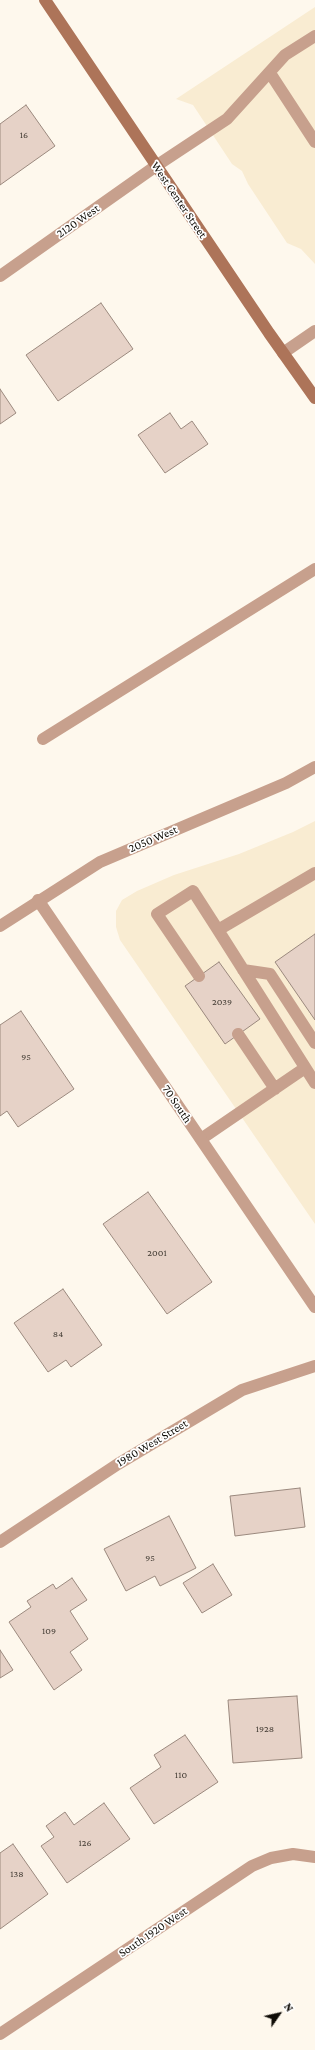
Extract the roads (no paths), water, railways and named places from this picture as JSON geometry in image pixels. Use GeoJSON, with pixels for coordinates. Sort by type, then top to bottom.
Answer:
{"type":"FeatureCollection","features":[{"type":"Feature","properties":{"kind":"main road","name":"West Center Street"},"geometry":{"type":"LineString","coordinates":[[45,0],[283,354],[315,398]]}},
{"type":"Feature","properties":{"kind":"street","name":"2120 West"},"geometry":{"type":"LineString","coordinates":[[0,276],[156,166],[226,119],[285,55],[315,36]]}},
{"type":"Feature","properties":{"kind":"street"},"geometry":{"type":"LineString","coordinates":[[270,73],[315,142]]}},
{"type":"Feature","properties":{"kind":"street"},"geometry":{"type":"LineString","coordinates":[[283,354],[315,331]]}},
{"type":"Feature","properties":{"kind":"street"},"geometry":{"type":"LineString","coordinates":[[43,739],[315,569]]}},
{"type":"Feature","properties":{"kind":"street","name":"2050 West"},"geometry":{"type":"LineString","coordinates":[[0,926],[38,900],[100,862],[314,771]]}},
{"type":"Feature","properties":{"kind":"street"},"geometry":{"type":"LineString","coordinates":[[218,930],[315,873]]}},
{"type":"Feature","properties":{"kind":"street"},"geometry":{"type":"LineString","coordinates":[[199,976],[158,914],[193,891],[315,1083]]}},
{"type":"Feature","properties":{"kind":"street","name":"70 South"},"geometry":{"type":"LineString","coordinates":[[38,900],[315,1307]]}},
{"type":"Feature","properties":{"kind":"street"},"geometry":{"type":"LineString","coordinates":[[243,970],[270,974],[315,1043]]}},
{"type":"Feature","properties":{"kind":"street"},"geometry":{"type":"LineString","coordinates":[[238,1034],[275,1088]]}},
{"type":"Feature","properties":{"kind":"street"},"geometry":{"type":"LineString","coordinates":[[200,1139],[305,1068]]}},
{"type":"Feature","properties":{"kind":"street","name":"1980 West Street"},"geometry":{"type":"LineString","coordinates":[[0,1542],[118,1464],[242,1390],[315,1366]]}},
{"type":"Feature","properties":{"kind":"street","name":"South 1920 West"},"geometry":{"type":"LineString","coordinates":[[0,2034],[252,1866],[271,1858],[292,1854],[315,1857]]}}]}
